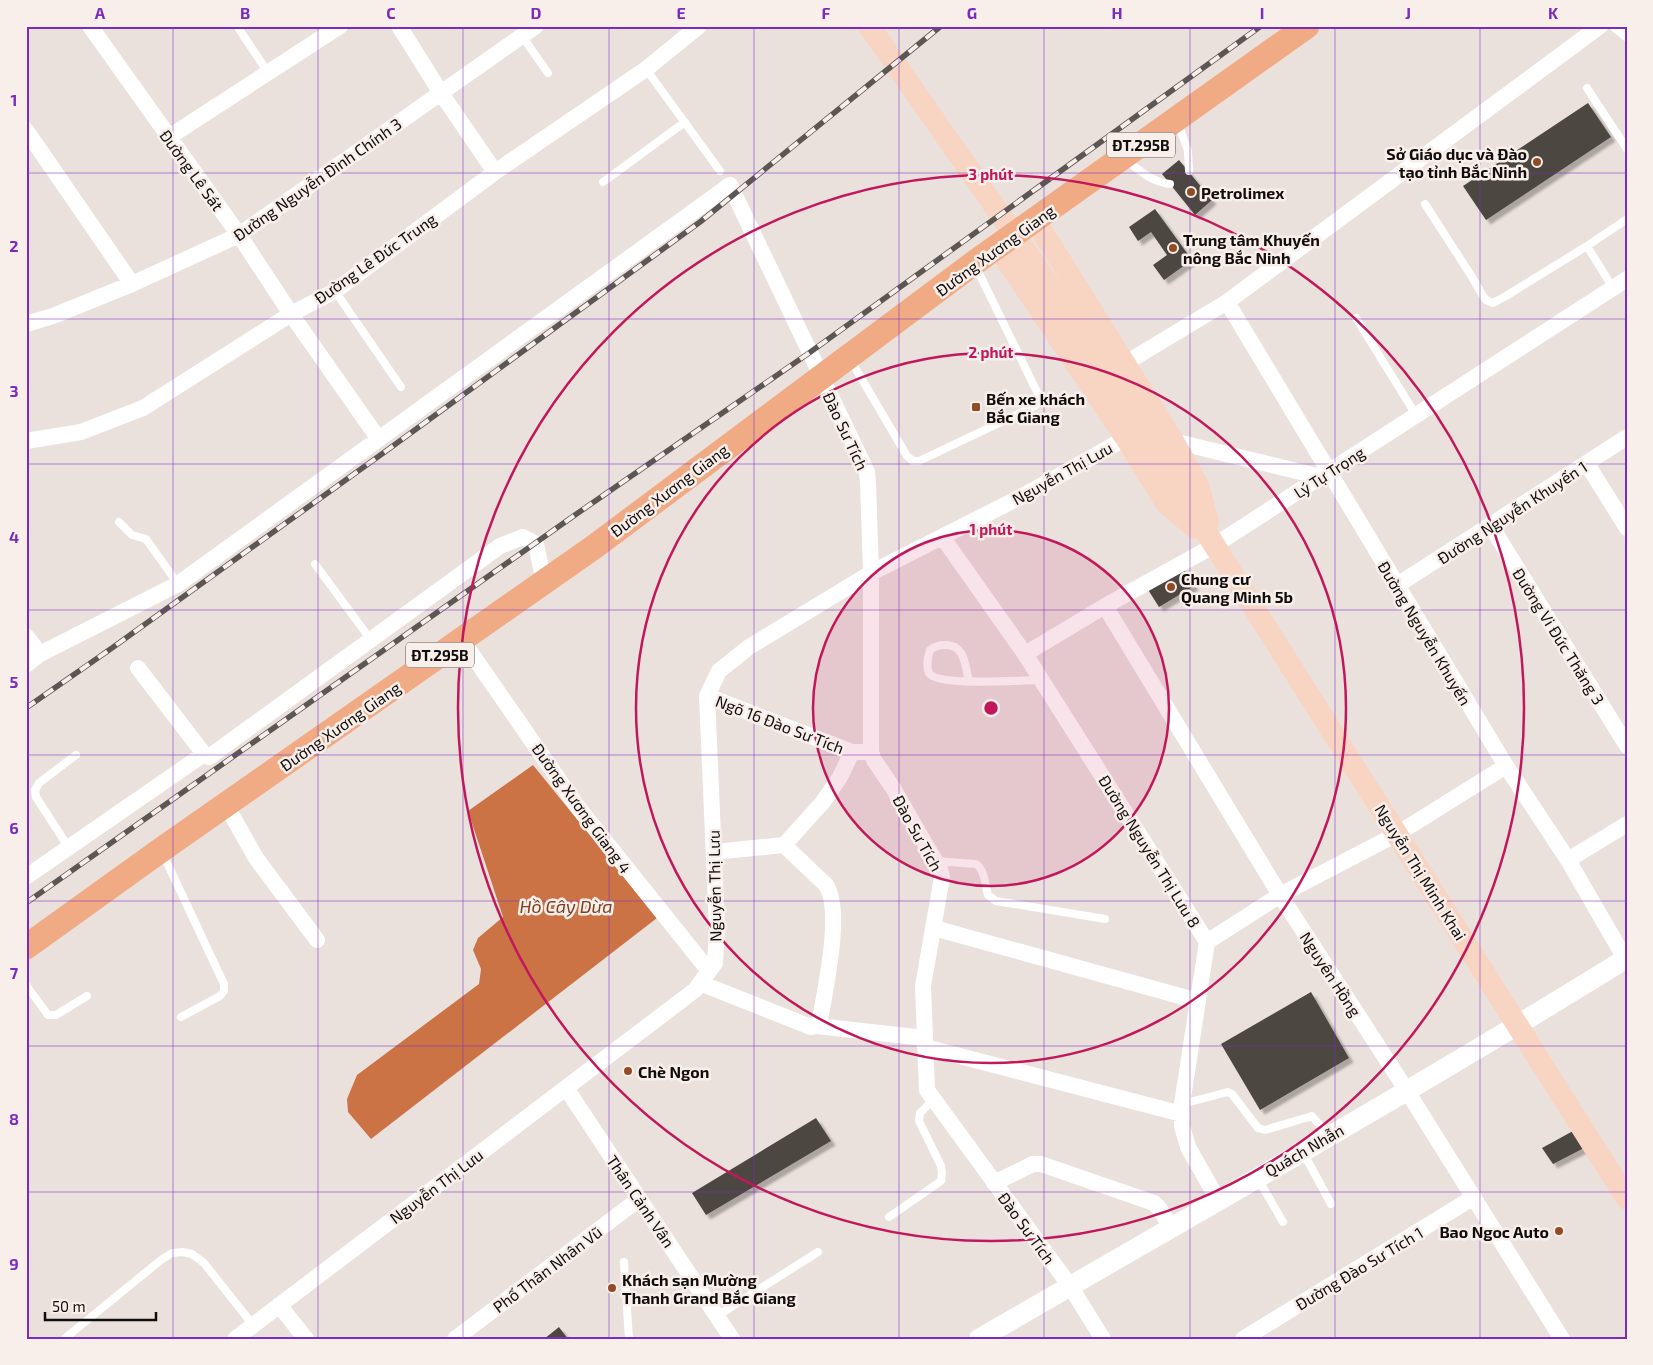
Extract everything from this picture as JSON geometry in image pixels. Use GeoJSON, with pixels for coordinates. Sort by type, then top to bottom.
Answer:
{"type":"FeatureCollection","features":[{"type":"Feature","properties":{"kind":"main road","name":"Nguyễn Thị Minh Khai"},"geometry":{"type":"LineString","coordinates":[[869,26],[1059,299],[1627,1199]]}},
{"type":"Feature","properties":{"kind":"main road","name":"Đường Xương Giang"},"geometry":{"type":"LineString","coordinates":[[26,948],[161,850],[594,547],[997,246],[1307,26]]}},
{"type":"Feature","properties":{"kind":"main road"},"geometry":{"type":"LineString","coordinates":[[1036,220],[1173,440],[1198,485],[1214,545]]}},
{"type":"Feature","properties":{"kind":"main road"},"geometry":{"type":"LineString","coordinates":[[997,246],[1126,438],[1166,503],[1214,545]]}},
{"type":"Feature","properties":{"kind":"street","name":"Đường Lê Sát"},"geometry":{"type":"LineString","coordinates":[[90,26],[239,235],[378,438]]}},
{"type":"Feature","properties":{"kind":"street"},"geometry":{"type":"LineString","coordinates":[[169,137],[269,74],[340,26]]}},
{"type":"Feature","properties":{"kind":"street"},"geometry":{"type":"LineString","coordinates":[[399,26],[494,172]]}},
{"type":"Feature","properties":{"kind":"street","name":"Đường Nguyễn Đình Chính 3"},"geometry":{"type":"LineString","coordinates":[[26,324],[53,316],[132,284],[239,235],[536,26]]}},
{"type":"Feature","properties":{"kind":"street","name":"Đường Lê Đức Trung"},"geometry":{"type":"LineString","coordinates":[[26,442],[81,432],[143,408],[292,314],[335,291],[494,172],[646,69],[699,26]]}},
{"type":"Feature","properties":{"kind":"street"},"geometry":{"type":"LineString","coordinates":[[1124,364],[1226,302],[1600,26]]}},
{"type":"Feature","properties":{"kind":"street"},"geometry":{"type":"LineString","coordinates":[[1618,26],[1627,33]]}},
{"type":"Feature","properties":{"kind":"street"},"geometry":{"type":"LineString","coordinates":[[26,130],[132,284]]}},
{"type":"Feature","properties":{"kind":"street","name":"Đào Sư Tích"},"geometry":{"type":"LineString","coordinates":[[378,438],[730,186],[866,472],[868,482],[871,573],[871,752],[935,861],[942,877],[924,986],[927,1090],[1070,1286],[1103,1339]]}},
{"type":"Feature","properties":{"kind":"street","name":"Lý Tự Trọng"},"geometry":{"type":"LineString","coordinates":[[1025,654],[1105,606],[1214,545],[1620,284]]}},
{"type":"Feature","properties":{"kind":"street","name":"Đường Nguyễn Khuyến"},"geometry":{"type":"LineString","coordinates":[[1226,302],[1325,475],[1396,586],[1506,766],[1568,860],[1626,960]]}},
{"type":"Feature","properties":{"kind":"street","name":"Đường Nguyễn Khuyến 1"},"geometry":{"type":"LineString","coordinates":[[1396,586],[1627,437]]}},
{"type":"Feature","properties":{"kind":"street"},"geometry":{"type":"LineString","coordinates":[[26,665],[40,654],[178,584],[378,438]]}},
{"type":"Feature","properties":{"kind":"street","name":"Nguyễn Thị Lưu"},"geometry":{"type":"LineString","coordinates":[[235,1339],[695,990],[715,963],[717,929],[707,696],[719,671],[749,647],[871,573],[1032,491],[1126,438]]}},
{"type":"Feature","properties":{"kind":"street"},"geometry":{"type":"LineString","coordinates":[[1173,440],[1325,475]]}},
{"type":"Feature","properties":{"kind":"street"},"geometry":{"type":"LineString","coordinates":[[1587,464],[1627,528]]}},
{"type":"Feature","properties":{"kind":"street","name":"Đường Vi Đức Thăng 3"},"geometry":{"type":"LineString","coordinates":[[1491,526],[1627,746]]}},
{"type":"Feature","properties":{"kind":"street"},"geometry":{"type":"LineString","coordinates":[[138,668],[204,754],[209,757],[500,546],[523,537],[536,544],[544,582]]}},
{"type":"Feature","properties":{"kind":"street","name":"Đường Nguyễn Thị Lưu 8"},"geometry":{"type":"LineString","coordinates":[[943,538],[1025,654],[1207,942],[1182,1109],[1182,1126],[1188,1147],[1218,1200]]}},
{"type":"Feature","properties":{"kind":"street","name":"Nguyên Hồng"},"geometry":{"type":"LineString","coordinates":[[1105,606],[1280,895],[1407,1092],[1562,1339]]}},
{"type":"Feature","properties":{"kind":"street"},"geometry":{"type":"LineString","coordinates":[[26,636],[40,654]]}},
{"type":"Feature","properties":{"kind":"street","name":"Đường Xương Giang 4"},"geometry":{"type":"LineString","coordinates":[[462,640],[577,806],[704,977]]}},
{"type":"Feature","properties":{"kind":"street","name":"Ngõ 16 Đào Sư Tích"},"geometry":{"type":"LineString","coordinates":[[707,696],[852,752]]}},
{"type":"Feature","properties":{"kind":"street"},"geometry":{"type":"LineString","coordinates":[[714,852],[784,845],[823,802],[840,777],[852,752],[871,752]]}},
{"type":"Feature","properties":{"kind":"street"},"geometry":{"type":"LineString","coordinates":[[26,878],[204,754]]}},
{"type":"Feature","properties":{"kind":"street"},"geometry":{"type":"LineString","coordinates":[[1207,942],[1280,895],[1397,834],[1506,766]]}},
{"type":"Feature","properties":{"kind":"street"},"geometry":{"type":"LineString","coordinates":[[226,805],[256,858],[318,940]]}},
{"type":"Feature","properties":{"kind":"street"},"geometry":{"type":"LineString","coordinates":[[1568,860],[1627,824]]}},
{"type":"Feature","properties":{"kind":"street"},"geometry":{"type":"LineString","coordinates":[[784,845],[826,885],[830,891],[832,901],[833,943],[820,1020],[817,1026]]}},
{"type":"Feature","properties":{"kind":"street"},"geometry":{"type":"LineString","coordinates":[[934,928],[1198,1001]]}},
{"type":"Feature","properties":{"kind":"street","name":"Quách Nhẫn"},"geometry":{"type":"LineString","coordinates":[[979,1339],[1302,1150],[1407,1092],[1626,960]]}},
{"type":"Feature","properties":{"kind":"street"},"geometry":{"type":"LineString","coordinates":[[704,977],[811,1027],[817,1026],[925,1042],[1182,1109]]}},
{"type":"Feature","properties":{"kind":"street","name":"Thân Cảnh Vân"},"geometry":{"type":"LineString","coordinates":[[566,1088],[732,1339]]}},
{"type":"Feature","properties":{"kind":"street"},"geometry":{"type":"LineString","coordinates":[[994,1183],[1033,1164],[1041,1164],[1154,1203],[1160,1208],[1170,1227]]}},
{"type":"Feature","properties":{"kind":"street","name":"Đường Đào Sư Tích 1"},"geometry":{"type":"LineString","coordinates":[[1243,1339],[1474,1198]]}},
{"type":"Feature","properties":{"kind":"street","name":"Phố Thân Nhân Vũ"},"geometry":{"type":"LineString","coordinates":[[455,1339],[639,1199]]}},
{"type":"Feature","properties":{"kind":"street"},"geometry":{"type":"LineString","coordinates":[[279,1305],[306,1339]]}},
{"type":"Feature","properties":{"kind":"lane"},"geometry":{"type":"LineString","coordinates":[[237,26],[269,74]]}},
{"type":"Feature","properties":{"kind":"lane"},"geometry":{"type":"LineString","coordinates":[[522,36],[548,73]]}},
{"type":"Feature","properties":{"kind":"lane"},"geometry":{"type":"LineString","coordinates":[[646,69],[720,172]]}},
{"type":"Feature","properties":{"kind":"lane"},"geometry":{"type":"LineString","coordinates":[[1587,88],[1627,149]]}},
{"type":"Feature","properties":{"kind":"lane"},"geometry":{"type":"LineString","coordinates":[[1177,119],[1188,151],[1188,171]]}},
{"type":"Feature","properties":{"kind":"lane"},"geometry":{"type":"LineString","coordinates":[[603,182],[685,122]]}},
{"type":"Feature","properties":{"kind":"lane"},"geometry":{"type":"LineString","coordinates":[[1123,158],[1150,178],[1160,183],[1170,184]]}},
{"type":"Feature","properties":{"kind":"lane"},"geometry":{"type":"LineString","coordinates":[[1425,204],[1483,296],[1486,300],[1493,303],[1588,246],[1627,219]]}},
{"type":"Feature","properties":{"kind":"lane"},"geometry":{"type":"LineString","coordinates":[[1588,246],[1620,284]]}},
{"type":"Feature","properties":{"kind":"lane"},"geometry":{"type":"LineString","coordinates":[[849,357],[907,456],[913,461],[919,461],[1035,406],[1039,400],[1038,394],[974,264]]}},
{"type":"Feature","properties":{"kind":"lane"},"geometry":{"type":"LineString","coordinates":[[335,291],[401,387]]}},
{"type":"Feature","properties":{"kind":"lane"},"geometry":{"type":"LineString","coordinates":[[1356,318],[1416,415]]}},
{"type":"Feature","properties":{"kind":"lane"},"geometry":{"type":"LineString","coordinates":[[119,522],[132,535],[146,539],[178,584]]}},
{"type":"Feature","properties":{"kind":"lane"},"geometry":{"type":"LineString","coordinates":[[315,564],[370,640]]}},
{"type":"Feature","properties":{"kind":"lane"},"geometry":{"type":"LineString","coordinates":[[969,681],[958,647],[944,645],[933,647],[930,650],[928,665],[931,675],[939,679],[953,682],[1040,680]]}},
{"type":"Feature","properties":{"kind":"lane"},"geometry":{"type":"LineString","coordinates":[[69,848],[36,797],[35,790],[39,783],[76,755]]}},
{"type":"Feature","properties":{"kind":"lane"},"geometry":{"type":"LineString","coordinates":[[161,850],[224,984],[224,991],[220,996],[182,1017]]}},
{"type":"Feature","properties":{"kind":"lane"},"geometry":{"type":"LineString","coordinates":[[935,861],[976,864],[980,866],[988,895],[996,901],[1105,919]]}},
{"type":"Feature","properties":{"kind":"lane"},"geometry":{"type":"LineString","coordinates":[[26,985],[48,1016],[56,1016],[86,996]]}},
{"type":"Feature","properties":{"kind":"lane"},"geometry":{"type":"LineString","coordinates":[[1182,1109],[1228,1092],[1232,1094],[1258,1128],[1262,1130],[1312,1116],[1328,1135]]}},
{"type":"Feature","properties":{"kind":"lane"},"geometry":{"type":"LineString","coordinates":[[889,1217],[940,1182],[941,1166],[919,1121],[920,1113],[933,1100]]}},
{"type":"Feature","properties":{"kind":"lane"},"geometry":{"type":"LineString","coordinates":[[1302,1150],[1331,1204]]}},
{"type":"Feature","properties":{"kind":"lane"},"geometry":{"type":"LineString","coordinates":[[1257,1177],[1284,1222]]}},
{"type":"Feature","properties":{"kind":"lane"},"geometry":{"type":"LineString","coordinates":[[64,1339],[161,1260],[172,1253],[182,1252],[192,1254],[204,1263],[253,1325]]}},
{"type":"Feature","properties":{"kind":"lane"},"geometry":{"type":"LineString","coordinates":[[717,1316],[818,1252]]}},
{"type":"Feature","properties":{"kind":"lane"},"geometry":{"type":"LineString","coordinates":[[624,1262],[629,1339]]}},
{"type":"Feature","properties":{"kind":"water","name":"Hồ Cây Dừa"},"geometry":{"type":"Polygon","coordinates":[[[533,765],[657,918],[371,1139],[348,1112],[347,1099],[357,1075],[479,984],[481,969],[473,950],[478,938],[503,917],[468,811],[533,765]]]}},
{"type":"Feature","properties":{"kind":"building","name":"Sở Giáo dục và Đào tạo tỉnh Bắc Ninh"},"geometry":{"type":"Polygon","coordinates":[[[1588,103],[1611,137],[1486,220],[1463,186],[1588,103]]]}},
{"type":"Feature","properties":{"kind":"building","name":"Petrolimex"},"geometry":{"type":"Polygon","coordinates":[[[1179,160],[1212,200],[1195,215],[1162,174],[1179,160]]]}},
{"type":"Feature","properties":{"kind":"building","name":"Trung tâm Khuyến nông Bắc Ninh"},"geometry":{"type":"Polygon","coordinates":[[[1155,209],[1192,260],[1164,280],[1153,265],[1167,255],[1151,232],[1138,241],[1129,227],[1155,209]]]}},
{"type":"Feature","properties":{"kind":"building","name":"Chung cư Quang Minh 5b"},"geometry":{"type":"Polygon","coordinates":[[[1182,566],[1194,586],[1159,607],[1147,588],[1182,566]]]}},
{"type":"Feature","properties":{"kind":"building"},"geometry":{"type":"Polygon","coordinates":[[[1311,992],[1349,1058],[1260,1110],[1221,1044],[1311,992]]]}},
{"type":"Feature","properties":{"kind":"building"},"geometry":{"type":"Polygon","coordinates":[[[816,1118],[831,1141],[706,1215],[692,1193],[816,1118]]]}},
{"type":"Feature","properties":{"kind":"building"},"geometry":{"type":"Polygon","coordinates":[[[1573,1131],[1584,1148],[1553,1164],[1542,1148],[1573,1131]]]}},
{"type":"Feature","properties":{"kind":"building"},"geometry":{"type":"Polygon","coordinates":[[[559,1327],[568,1339],[544,1339],[559,1327]]]}},
{"type":"Feature","properties":{"kind":"railway"},"geometry":{"type":"LineString","coordinates":[[26,708],[386,451],[700,222],[941,26]]}},
{"type":"Feature","properties":{"kind":"railway"},"geometry":{"type":"LineString","coordinates":[[26,903],[575,515],[809,353],[1261,26]]}},
{"type":"Feature","properties":{"kind":"place","name":"Sở Giáo dục và Đào tạo tỉnh Bắc Ninh"},"geometry":{"type":"Point","coordinates":[1537,162]}},
{"type":"Feature","properties":{"kind":"place","name":"Petrolimex"},"geometry":{"type":"Point","coordinates":[1191,192]}},
{"type":"Feature","properties":{"kind":"place","name":"Trung tâm Khuyến nông Bắc Ninh"},"geometry":{"type":"Point","coordinates":[1173,248]}},
{"type":"Feature","properties":{"kind":"place","name":"Bến xe khách Bắc Giang"},"geometry":{"type":"Point","coordinates":[976,407]}},
{"type":"Feature","properties":{"kind":"place","name":"Chung cư Quang Minh 5b"},"geometry":{"type":"Point","coordinates":[1171,587]}},
{"type":"Feature","properties":{"kind":"place","name":"Chè Ngon"},"geometry":{"type":"Point","coordinates":[628,1071]}},
{"type":"Feature","properties":{"kind":"place","name":"Bao Ngoc Auto"},"geometry":{"type":"Point","coordinates":[1559,1231]}},
{"type":"Feature","properties":{"kind":"place","name":"Khách sạn Mường Thanh Grand Bắc Giang"},"geometry":{"type":"Point","coordinates":[612,1288]}}]}
